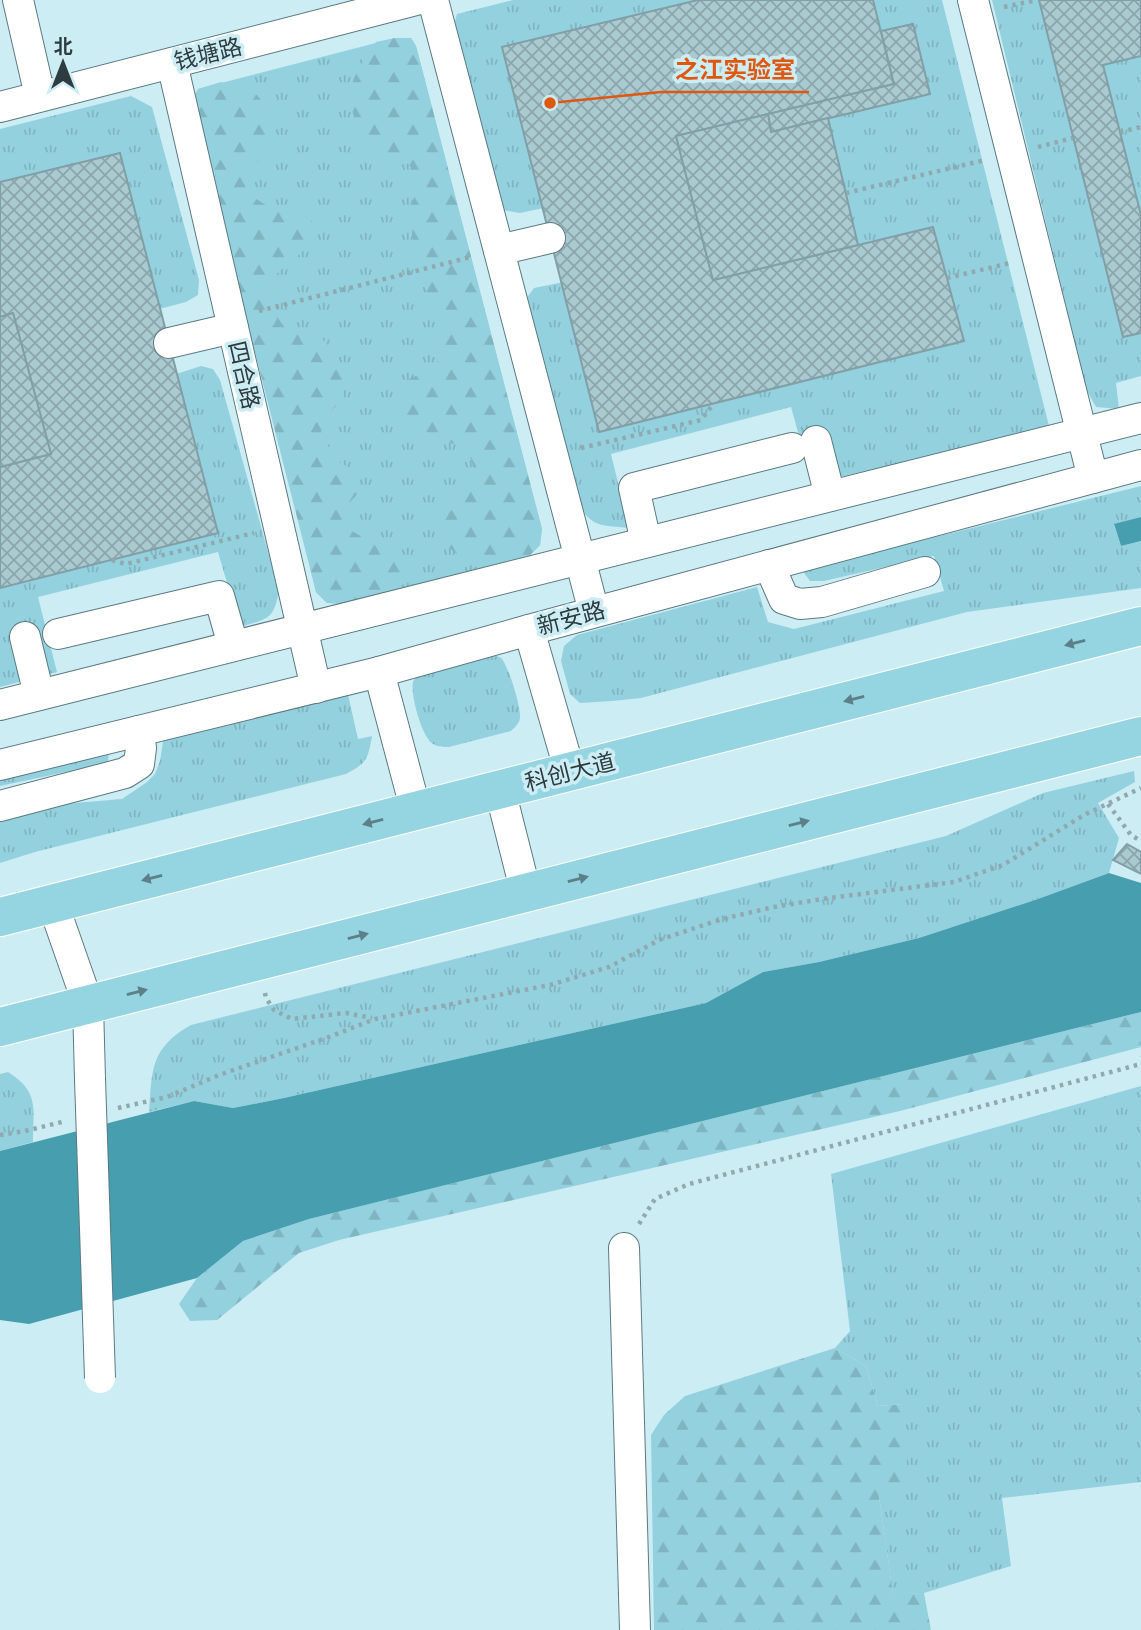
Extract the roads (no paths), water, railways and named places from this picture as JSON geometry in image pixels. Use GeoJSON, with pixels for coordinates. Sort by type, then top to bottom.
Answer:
{"type":"FeatureCollection","features":[{"type":"Feature","properties":{"kind":"main road","name":"科创大道"},"geometry":{"type":"LineString","coordinates":[[0,917],[1141,626]]}},
{"type":"Feature","properties":{"kind":"main road"},"geometry":{"type":"LineString","coordinates":[[0,1027],[1141,736]]}},
{"type":"Feature","properties":{"kind":"street"},"geometry":{"type":"LineString","coordinates":[[18,0],[40,96]]}},
{"type":"Feature","properties":{"kind":"street","name":"钱塘路"},"geometry":{"type":"LineString","coordinates":[[0,107],[416,0]]}},
{"type":"Feature","properties":{"kind":"street"},"geometry":{"type":"LineString","coordinates":[[433,0],[594,612]]}},
{"type":"Feature","properties":{"kind":"street"},"geometry":{"type":"LineString","coordinates":[[973,0],[1093,478]]}},
{"type":"Feature","properties":{"kind":"street","name":"四合路"},"geometry":{"type":"LineString","coordinates":[[172,63],[316,688]]}},
{"type":"Feature","properties":{"kind":"street"},"geometry":{"type":"LineString","coordinates":[[499,250],[550,237]]}},
{"type":"Feature","properties":{"kind":"street"},"geometry":{"type":"LineString","coordinates":[[169,343],[232,323]]}},
{"type":"Feature","properties":{"kind":"street"},"geometry":{"type":"LineString","coordinates":[[0,705],[1141,418]]}},
{"type":"Feature","properties":{"kind":"street"},"geometry":{"type":"LineString","coordinates":[[646,542],[634,488],[804,445],[830,496]]}},
{"type":"Feature","properties":{"kind":"street","name":"新安路"},"geometry":{"type":"LineString","coordinates":[[0,765],[379,672],[529,629],[1141,465]]}},
{"type":"Feature","properties":{"kind":"street"},"geometry":{"type":"LineString","coordinates":[[769,565],[784,599],[800,604],[822,602],[925,572]]}},
{"type":"Feature","properties":{"kind":"street"},"geometry":{"type":"LineString","coordinates":[[58,634],[219,596],[233,645]]}},
{"type":"Feature","properties":{"kind":"street"},"geometry":{"type":"LineString","coordinates":[[529,629],[570,772]]}},
{"type":"Feature","properties":{"kind":"street"},"geometry":{"type":"LineString","coordinates":[[25,638],[39,695]]}},
{"type":"Feature","properties":{"kind":"street"},"geometry":{"type":"LineString","coordinates":[[379,672],[416,811]]}},
{"type":"Feature","properties":{"kind":"street"},"geometry":{"type":"LineString","coordinates":[[0,806],[125,773],[139,764],[139,731]]}},
{"type":"Feature","properties":{"kind":"street"},"geometry":{"type":"LineString","coordinates":[[500,790],[526,893]]}},
{"type":"Feature","properties":{"kind":"street"},"geometry":{"type":"LineString","coordinates":[[53,904],[88,1004],[100,1378]]}},
{"type":"Feature","properties":{"kind":"street"},"geometry":{"type":"LineString","coordinates":[[624,1248],[635,1630]]}},
{"type":"Feature","properties":{"kind":"place","name":"之江实验室"},"geometry":{"type":"Point","coordinates":[550,103]}}]}
